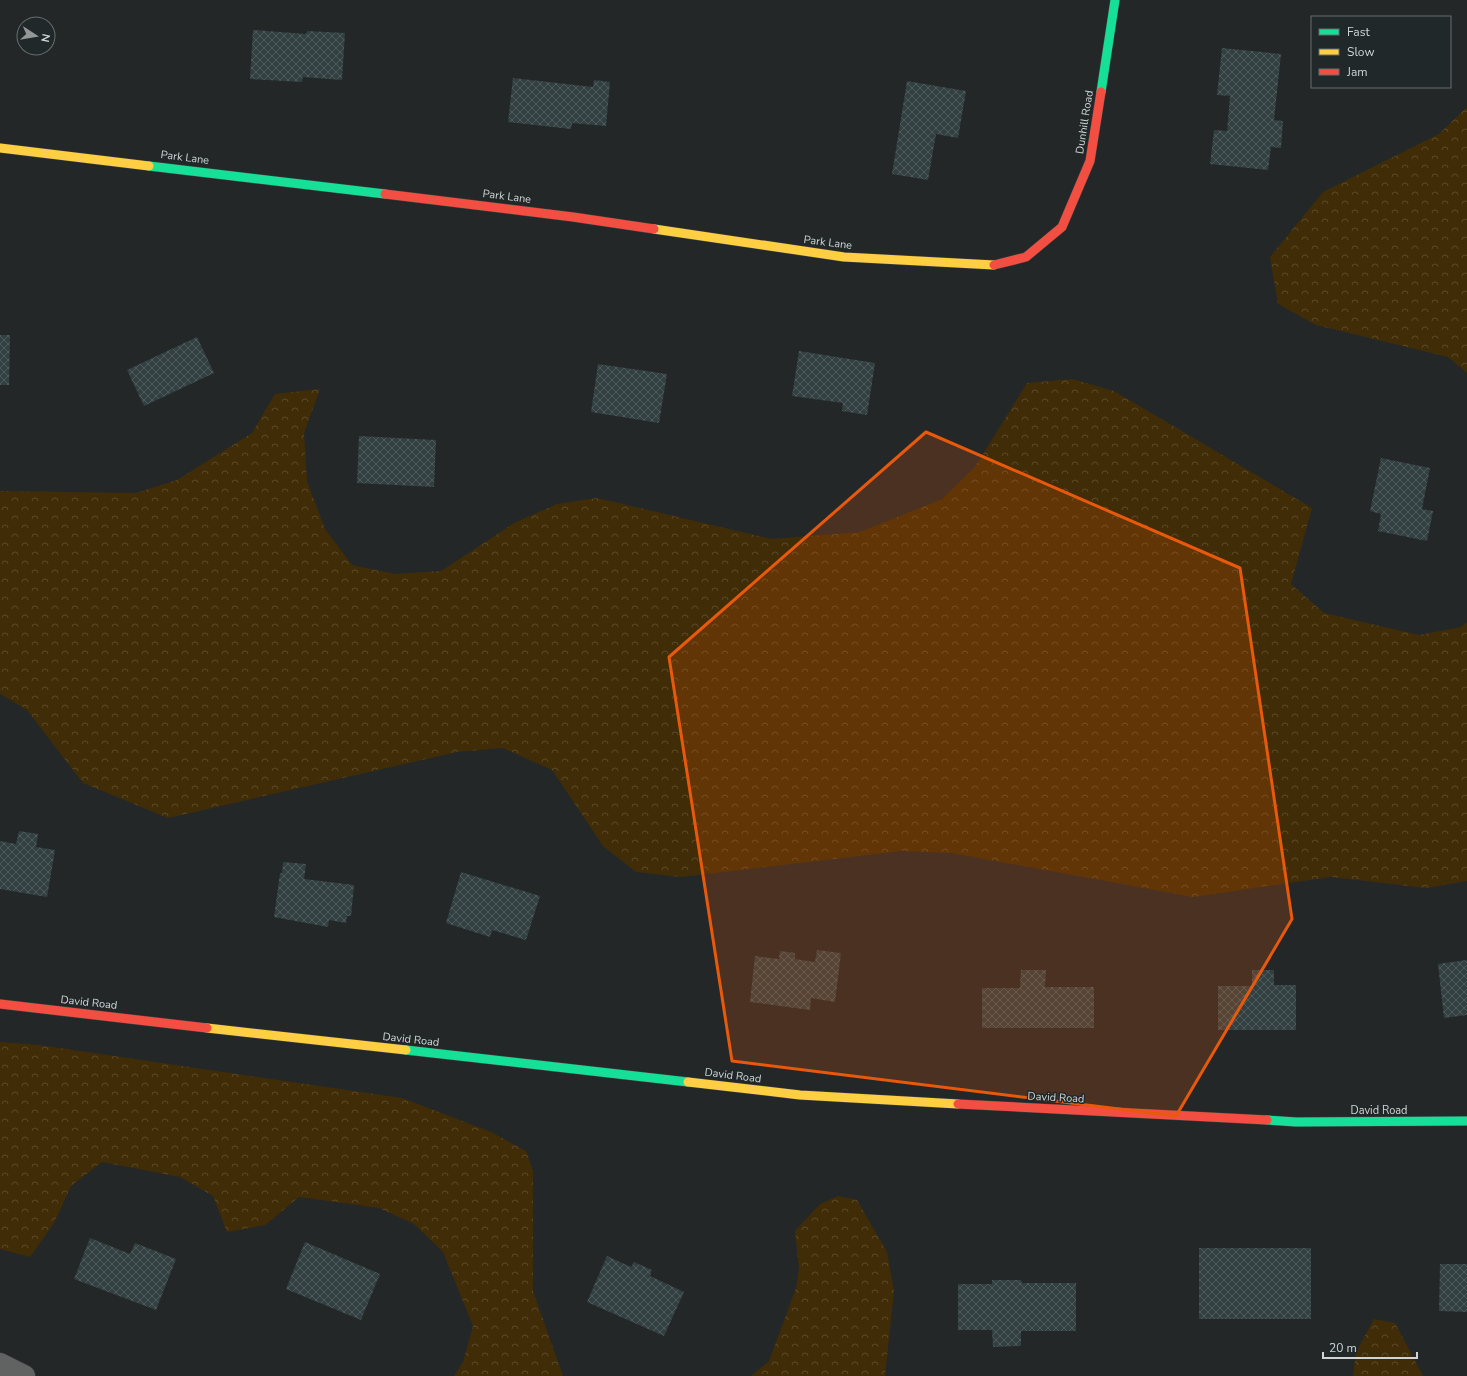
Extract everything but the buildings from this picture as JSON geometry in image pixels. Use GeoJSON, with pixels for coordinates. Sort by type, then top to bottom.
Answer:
{"type":"FeatureCollection","features":[{"type":"Feature","properties":{"kind":"street","name":"Dunhill Road"},"geometry":{"type":"LineString","coordinates":[[1010,261],[1026,257],[1062,227],[1090,161],[1115,0]]}},
{"type":"Feature","properties":{"kind":"street","name":"Park Lane"},"geometry":{"type":"LineString","coordinates":[[0,148],[573,217],[844,257],[990,266],[1010,261]]}},
{"type":"Feature","properties":{"kind":"street","name":"David Road"},"geometry":{"type":"LineString","coordinates":[[0,1004],[800,1095],[1296,1122],[1467,1122]]}},
{"type":"Feature","properties":{"kind":"street"},"geometry":{"type":"LineString","coordinates":[[0,1364],[24,1376]]}},
{"type":"Feature","properties":{"kind":"highlighted area"},"geometry":{"type":"Polygon","coordinates":[[[926,432],[1240,568],[1292,919],[1176,1116],[732,1061],[669,657],[926,432]]]}},
{"type":"Feature","properties":{"kind":"green space"},"geometry":{"type":"Polygon","coordinates":[[[1467,107],[1467,373],[1448,357],[1316,325],[1278,304],[1270,257],[1323,192],[1439,134],[1467,107]]]}},
{"type":"Feature","properties":{"kind":"green space"},"geometry":{"type":"Polygon","coordinates":[[[1072,379],[1114,391],[1312,508],[1291,584],[1324,613],[1419,635],[1461,627],[1467,622],[1467,881],[1426,888],[1331,877],[1193,897],[951,853],[902,851],[681,877],[636,872],[603,846],[552,770],[503,748],[457,752],[168,818],[83,783],[27,710],[0,694],[0,491],[136,493],[177,480],[252,433],[275,394],[320,389],[304,433],[307,481],[325,529],[352,565],[395,574],[441,571],[514,523],[557,504],[597,498],[772,539],[860,532],[942,499],[975,467],[1027,383],[1072,379]]]}},
{"type":"Feature","properties":{"kind":"green space"},"geometry":{"type":"Polygon","coordinates":[[[0,1042],[39,1045],[402,1098],[491,1132],[526,1151],[533,1171],[533,1291],[563,1376],[454,1376],[463,1362],[473,1326],[443,1252],[414,1224],[379,1208],[299,1197],[265,1225],[227,1232],[213,1196],[180,1177],[102,1162],[71,1186],[54,1223],[30,1257],[0,1249],[0,1042]]]}},
{"type":"Feature","properties":{"kind":"green space"},"geometry":{"type":"Polygon","coordinates":[[[838,1196],[857,1200],[887,1252],[894,1291],[885,1376],[751,1376],[769,1361],[796,1288],[799,1269],[795,1231],[820,1204],[838,1196]]]}},
{"type":"Feature","properties":{"kind":"green space"},"geometry":{"type":"Polygon","coordinates":[[[1374,1319],[1395,1323],[1423,1376],[1353,1376],[1356,1352],[1374,1319]]]}},
{"type":"Feature","properties":{"kind":"traffic: fast"},"geometry":{"type":"LineString","coordinates":[[1101,92],[1115,0]]}},
{"type":"Feature","properties":{"kind":"traffic: fast"},"geometry":{"type":"LineString","coordinates":[[149,166],[385,194]]}},
{"type":"Feature","properties":{"kind":"traffic: fast"},"geometry":{"type":"LineString","coordinates":[[406,1050],[688,1082]]}},
{"type":"Feature","properties":{"kind":"traffic: fast"},"geometry":{"type":"LineString","coordinates":[[1267,1120],[1296,1122],[1467,1121]]}},
{"type":"Feature","properties":{"kind":"traffic: slow"},"geometry":{"type":"LineString","coordinates":[[0,148],[149,166]]}},
{"type":"Feature","properties":{"kind":"traffic: slow"},"geometry":{"type":"LineString","coordinates":[[654,229],[844,257],[994,265]]}},
{"type":"Feature","properties":{"kind":"traffic: slow"},"geometry":{"type":"LineString","coordinates":[[207,1028],[406,1050]]}},
{"type":"Feature","properties":{"kind":"traffic: slow"},"geometry":{"type":"LineString","coordinates":[[688,1082],[800,1095],[958,1104]]}},
{"type":"Feature","properties":{"kind":"traffic: jam"},"geometry":{"type":"LineString","coordinates":[[994,265],[1026,257],[1062,227],[1090,161],[1101,92]]}},
{"type":"Feature","properties":{"kind":"traffic: jam"},"geometry":{"type":"LineString","coordinates":[[385,194],[573,217],[654,229]]}},
{"type":"Feature","properties":{"kind":"traffic: jam"},"geometry":{"type":"LineString","coordinates":[[0,1004],[207,1028]]}},
{"type":"Feature","properties":{"kind":"traffic: jam"},"geometry":{"type":"LineString","coordinates":[[958,1104],[1267,1120]]}}]}
